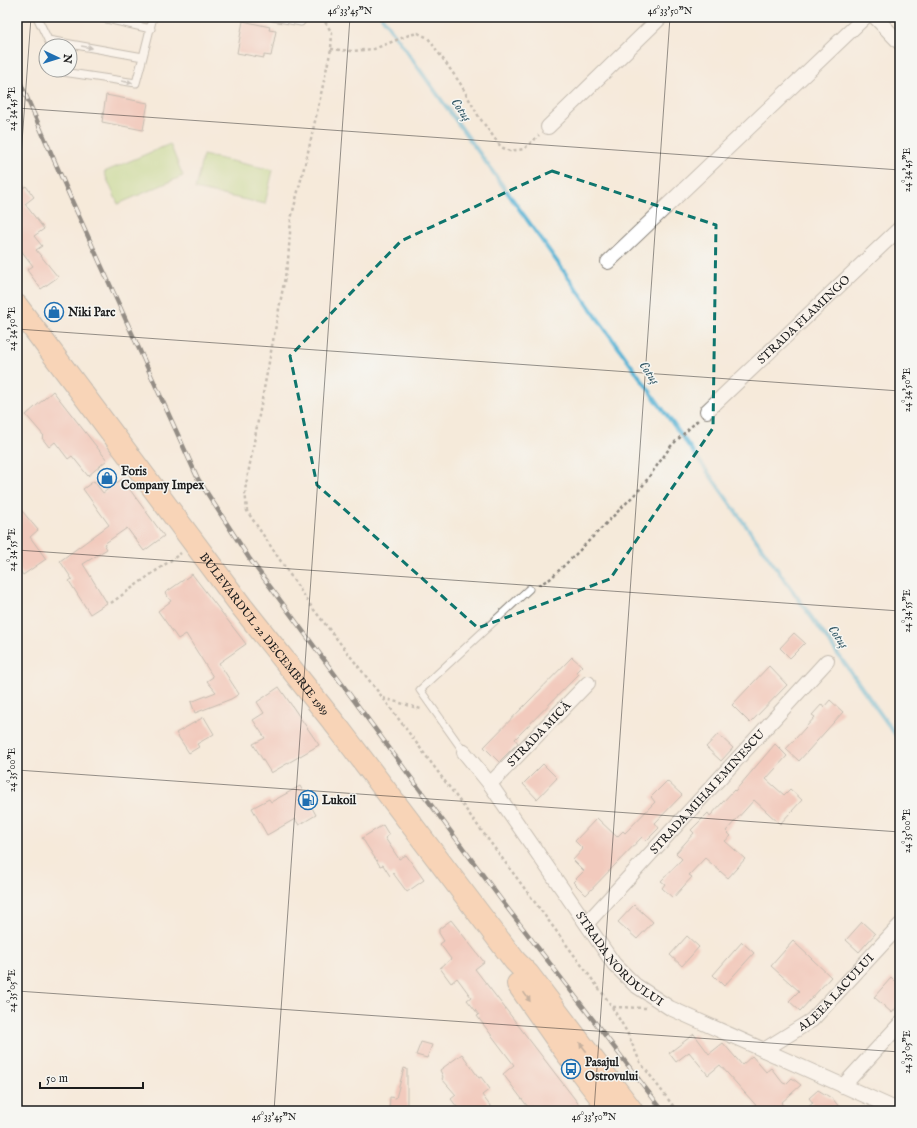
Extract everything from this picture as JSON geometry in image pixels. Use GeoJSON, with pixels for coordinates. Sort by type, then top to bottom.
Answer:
{"type":"FeatureCollection","features":[{"type":"Feature","properties":{"kind":"main road","name":"BULEVARDUL 22 DECEMBRIE 1989"},"geometry":{"type":"LineString","coordinates":[[17,306],[242,606],[339,729],[515,961],[528,974],[632,1111]]}},
{"type":"Feature","properties":{"kind":"main road"},"geometry":{"type":"LineString","coordinates":[[515,961],[517,984],[565,1051],[611,1111]]}},
{"type":"Feature","properties":{"kind":"street"},"geometry":{"type":"LineString","coordinates":[[548,127],[661,17]]}},
{"type":"Feature","properties":{"kind":"street"},"geometry":{"type":"LineString","coordinates":[[608,262],[865,17]]}},
{"type":"Feature","properties":{"kind":"street"},"geometry":{"type":"LineString","coordinates":[[875,17],[900,43]]}},
{"type":"Feature","properties":{"kind":"street","name":"STRADA FLAMINGO"},"geometry":{"type":"LineString","coordinates":[[707,411],[900,228]]}},
{"type":"Feature","properties":{"kind":"street","name":"STRADA MIHAI EMINESCU"},"geometry":{"type":"LineString","coordinates":[[587,923],[827,661]]}},
{"type":"Feature","properties":{"kind":"street","name":"STRADA MICĂ"},"geometry":{"type":"LineString","coordinates":[[490,784],[588,683]]}},
{"type":"Feature","properties":{"kind":"street","name":"STRADA NORDULUI"},"geometry":{"type":"LineString","coordinates":[[464,752],[490,784],[614,964],[634,985],[652,998],[900,1111]]}},
{"type":"Feature","properties":{"kind":"street","name":"ALEEA LACULUI"},"geometry":{"type":"LineString","coordinates":[[764,1050],[812,1020],[900,925]]}},
{"type":"Feature","properties":{"kind":"street"},"geometry":{"type":"LineString","coordinates":[[843,1086],[900,1024]]}},
{"type":"Feature","properties":{"kind":"lane"},"geometry":{"type":"LineString","coordinates":[[37,17],[48,38]]}},
{"type":"Feature","properties":{"kind":"lane"},"geometry":{"type":"LineString","coordinates":[[98,17],[151,29]]}},
{"type":"Feature","properties":{"kind":"lane"},"geometry":{"type":"LineString","coordinates":[[78,74],[136,83],[153,17]]}},
{"type":"Feature","properties":{"kind":"lane"},"geometry":{"type":"LineString","coordinates":[[273,17],[301,22],[304,17]]}},
{"type":"Feature","properties":{"kind":"lane"},"geometry":{"type":"LineString","coordinates":[[78,47],[143,57]]}},
{"type":"Feature","properties":{"kind":"lane"},"geometry":{"type":"LineString","coordinates":[[464,752],[420,690],[529,589]]}},
{"type":"Feature","properties":{"kind":"path"},"geometry":{"type":"LineString","coordinates":[[322,17],[332,34],[331,49],[309,148],[291,219],[288,262],[245,490],[248,511],[311,606],[383,698],[612,1007],[627,1032],[640,1062],[678,1111]]}},
{"type":"Feature","properties":{"kind":"path"},"geometry":{"type":"LineString","coordinates":[[331,49],[351,51],[374,50],[409,35],[418,33],[428,38],[460,83],[479,117],[501,147],[510,151],[524,150],[548,127]]}},
{"type":"Feature","properties":{"kind":"path"},"geometry":{"type":"LineString","coordinates":[[529,589],[550,579],[574,556],[641,488],[672,446],[707,411]]}},
{"type":"Feature","properties":{"kind":"path"},"geometry":{"type":"LineString","coordinates":[[111,603],[184,550]]}},
{"type":"Feature","properties":{"kind":"path"},"geometry":{"type":"LineString","coordinates":[[383,698],[437,714]]}},
{"type":"Feature","properties":{"kind":"path"},"geometry":{"type":"LineString","coordinates":[[612,1007],[652,1008]]}},
{"type":"Feature","properties":{"kind":"highlighted area"},"geometry":{"type":"Polygon","coordinates":[[[552,171],[716,225],[713,428],[610,579],[478,628],[317,485],[290,356],[401,241],[552,171]]]}},
{"type":"Feature","properties":{"kind":"green space"},"geometry":{"type":"Polygon","coordinates":[[[170,144],[183,176],[118,204],[104,172],[170,144]]]}},
{"type":"Feature","properties":{"kind":"green space"},"geometry":{"type":"Polygon","coordinates":[[[203,155],[273,170],[265,204],[195,189],[203,155]]]}},
{"type":"Feature","properties":{"kind":"building"},"geometry":{"type":"Polygon","coordinates":[[[243,21],[270,27],[269,30],[276,31],[271,56],[264,55],[264,58],[237,53],[243,21]]]}},
{"type":"Feature","properties":{"kind":"building"},"geometry":{"type":"Polygon","coordinates":[[[106,95],[148,103],[143,130],[102,122],[106,95]]]}},
{"type":"Feature","properties":{"kind":"building"},"geometry":{"type":"Polygon","coordinates":[[[26,186],[34,197],[25,204],[44,229],[34,236],[42,246],[36,250],[58,277],[41,289],[27,270],[33,266],[17,245],[17,193],[26,186]]]}},
{"type":"Feature","properties":{"kind":"building"},"geometry":{"type":"Polygon","coordinates":[[[53,391],[107,460],[88,476],[72,456],[68,459],[55,442],[49,447],[42,438],[44,436],[26,415],[53,391]]]}},
{"type":"Feature","properties":{"kind":"building"},"geometry":{"type":"Polygon","coordinates":[[[122,479],[164,536],[144,551],[127,528],[104,544],[107,549],[83,564],[107,603],[90,614],[69,581],[72,579],[60,561],[109,525],[83,489],[94,481],[103,493],[122,479]]]}},
{"type":"Feature","properties":{"kind":"building"},"geometry":{"type":"Polygon","coordinates":[[[17,505],[38,530],[30,537],[46,559],[23,575],[17,566],[17,505]]]}},
{"type":"Feature","properties":{"kind":"building"},"geometry":{"type":"Polygon","coordinates":[[[192,574],[246,644],[219,663],[239,694],[231,699],[195,713],[191,702],[216,692],[207,681],[213,677],[186,634],[178,639],[158,611],[171,601],[165,593],[192,574]]]}},
{"type":"Feature","properties":{"kind":"building"},"geometry":{"type":"Polygon","coordinates":[[[794,633],[805,643],[790,658],[780,648],[794,633]]]}},
{"type":"Feature","properties":{"kind":"building"},"geometry":{"type":"Polygon","coordinates":[[[572,657],[582,666],[576,672],[579,674],[515,739],[518,743],[499,762],[484,747],[572,657]]]}},
{"type":"Feature","properties":{"kind":"building"},"geometry":{"type":"Polygon","coordinates":[[[769,666],[787,685],[750,723],[732,705],[769,666]]]}},
{"type":"Feature","properties":{"kind":"building"},"geometry":{"type":"Polygon","coordinates":[[[279,687],[319,745],[271,773],[253,744],[265,738],[253,720],[264,713],[257,702],[279,687]]]}},
{"type":"Feature","properties":{"kind":"building"},"geometry":{"type":"Polygon","coordinates":[[[830,700],[843,712],[799,761],[786,749],[815,717],[812,715],[822,704],[824,707],[830,700]]]}},
{"type":"Feature","properties":{"kind":"building"},"geometry":{"type":"Polygon","coordinates":[[[204,717],[214,734],[197,744],[199,747],[189,753],[176,733],[204,717]]]}},
{"type":"Feature","properties":{"kind":"building"},"geometry":{"type":"Polygon","coordinates":[[[718,734],[733,748],[721,761],[706,747],[718,734]]]}},
{"type":"Feature","properties":{"kind":"building"},"geometry":{"type":"Polygon","coordinates":[[[775,744],[787,756],[766,779],[784,795],[790,789],[802,800],[780,824],[754,800],[726,831],[731,836],[725,841],[745,859],[728,878],[705,858],[689,875],[692,877],[673,898],[662,888],[665,884],[661,881],[682,859],[676,853],[694,833],[691,830],[708,813],[710,816],[734,790],[735,791],[775,744]]]}},
{"type":"Feature","properties":{"kind":"building"},"geometry":{"type":"Polygon","coordinates":[[[543,764],[557,778],[537,799],[523,784],[543,764]]]}},
{"type":"Feature","properties":{"kind":"building"},"geometry":{"type":"Polygon","coordinates":[[[667,781],[682,795],[655,823],[659,828],[646,841],[642,837],[586,895],[573,882],[584,871],[573,860],[583,849],[575,841],[597,818],[617,837],[623,831],[625,833],[655,802],[651,797],[667,781]]]}},
{"type":"Feature","properties":{"kind":"building"},"geometry":{"type":"Polygon","coordinates":[[[300,786],[316,815],[299,825],[295,819],[267,835],[252,808],[269,799],[271,802],[300,786]]]}},
{"type":"Feature","properties":{"kind":"building"},"geometry":{"type":"Polygon","coordinates":[[[383,825],[389,835],[385,838],[399,859],[406,855],[424,880],[407,892],[393,873],[390,876],[383,865],[380,866],[362,838],[383,825]]]}},
{"type":"Feature","properties":{"kind":"building"},"geometry":{"type":"Polygon","coordinates":[[[634,905],[653,922],[637,939],[618,922],[634,905]]]}},
{"type":"Feature","properties":{"kind":"building"},"geometry":{"type":"Polygon","coordinates":[[[451,920],[484,962],[475,969],[584,1111],[531,1111],[503,1074],[514,1065],[477,1016],[479,1015],[467,1000],[471,997],[457,978],[451,983],[440,968],[451,959],[440,944],[444,941],[439,933],[439,929],[451,920]]]}},
{"type":"Feature","properties":{"kind":"building"},"geometry":{"type":"Polygon","coordinates":[[[862,922],[875,934],[859,952],[846,940],[862,922]]]}},
{"type":"Feature","properties":{"kind":"building"},"geometry":{"type":"Polygon","coordinates":[[[687,936],[699,947],[682,966],[670,955],[687,936]]]}},
{"type":"Feature","properties":{"kind":"building"},"geometry":{"type":"Polygon","coordinates":[[[793,941],[831,977],[800,1011],[789,1001],[799,991],[771,966],[793,941]]]}},
{"type":"Feature","properties":{"kind":"building"},"geometry":{"type":"Polygon","coordinates":[[[742,942],[754,953],[724,986],[713,975],[742,942]]]}},
{"type":"Feature","properties":{"kind":"building"},"geometry":{"type":"Polygon","coordinates":[[[891,978],[900,987],[900,1003],[892,1013],[874,997],[891,978]]]}},
{"type":"Feature","properties":{"kind":"building"},"geometry":{"type":"Polygon","coordinates":[[[694,1034],[709,1054],[723,1043],[742,1065],[752,1056],[766,1072],[771,1068],[783,1083],[786,1084],[792,1078],[801,1085],[781,1103],[787,1111],[761,1111],[720,1065],[708,1075],[689,1052],[676,1062],[669,1053],[694,1034]]]}},
{"type":"Feature","properties":{"kind":"building"},"geometry":{"type":"Polygon","coordinates":[[[421,1042],[432,1045],[427,1058],[416,1055],[421,1042]]]}},
{"type":"Feature","properties":{"kind":"building"},"geometry":{"type":"Polygon","coordinates":[[[462,1054],[479,1078],[481,1077],[490,1089],[482,1095],[494,1111],[460,1111],[451,1099],[456,1095],[442,1079],[443,1077],[440,1070],[462,1054]]]}},
{"type":"Feature","properties":{"kind":"building"},"geometry":{"type":"Polygon","coordinates":[[[404,1068],[407,1069],[407,1111],[389,1111],[390,1097],[396,1098],[404,1068]]]}},
{"type":"Feature","properties":{"kind":"building"},"geometry":{"type":"Polygon","coordinates":[[[818,1090],[833,1099],[842,1111],[803,1111],[813,1103],[809,1098],[818,1090]]]}},
{"type":"Feature","properties":{"kind":"waterway","name":"Cotuș"},"geometry":{"type":"LineString","coordinates":[[382,17],[900,741]]}},
{"type":"Feature","properties":{"kind":"railway"},"geometry":{"type":"LineString","coordinates":[[17,75],[72,201],[198,479],[249,558],[502,901],[663,1111]]}},
{"type":"Feature","properties":{"kind":"place","name":"Niki Parc"},"geometry":{"type":"Point","coordinates":[54,312]}},
{"type":"Feature","properties":{"kind":"place","name":"Foris Company Impex"},"geometry":{"type":"Point","coordinates":[107,478]}},
{"type":"Feature","properties":{"kind":"place","name":"Lukoil"},"geometry":{"type":"Point","coordinates":[308,800]}},
{"type":"Feature","properties":{"kind":"place","name":"Pasajul Ostrovului"},"geometry":{"type":"Point","coordinates":[571,1069]}}]}
